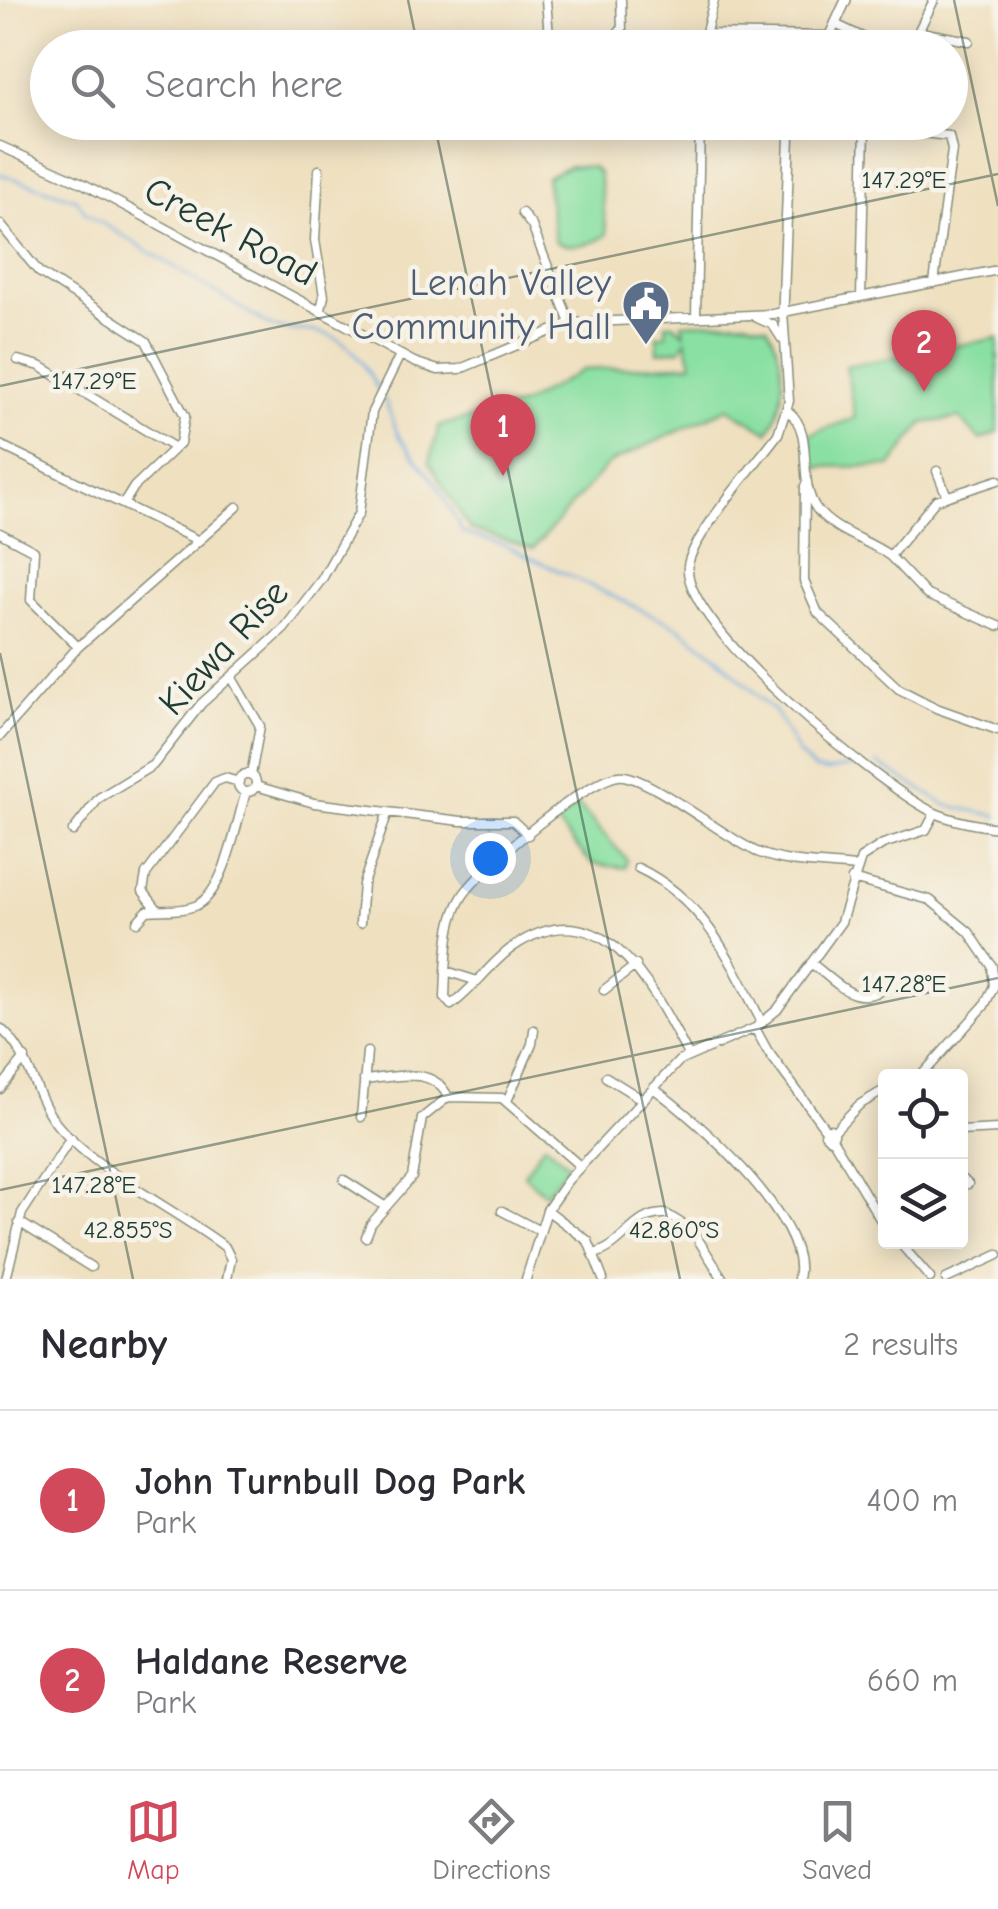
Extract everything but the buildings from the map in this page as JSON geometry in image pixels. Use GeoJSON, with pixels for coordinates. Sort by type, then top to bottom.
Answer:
{"type":"FeatureCollection","features":[{"type":"Feature","properties":{"kind":"main road"},"geometry":{"type":"LineString","coordinates":[[832,30],[846,0]]}},
{"type":"Feature","properties":{"kind":"main road"},"geometry":{"type":"LineString","coordinates":[[783,312],[789,140]]}},
{"type":"Feature","properties":{"kind":"street"},"geometry":{"type":"LineString","coordinates":[[546,0],[548,30]]}},
{"type":"Feature","properties":{"kind":"street"},"geometry":{"type":"LineString","coordinates":[[621,30],[622,0]]}},
{"type":"Feature","properties":{"kind":"street"},"geometry":{"type":"LineString","coordinates":[[705,30],[714,0]]}},
{"type":"Feature","properties":{"kind":"street"},"geometry":{"type":"LineString","coordinates":[[921,30],[934,0]]}},
{"type":"Feature","properties":{"kind":"street"},"geometry":{"type":"LineString","coordinates":[[835,24],[848,30]]}},
{"type":"Feature","properties":{"kind":"street"},"geometry":{"type":"LineString","coordinates":[[696,316],[700,140]]}},
{"type":"Feature","properties":{"kind":"street"},"geometry":{"type":"LineString","coordinates":[[862,297],[865,140]]}},
{"type":"Feature","properties":{"kind":"street"},"geometry":{"type":"LineString","coordinates":[[934,283],[952,140]]}},
{"type":"Feature","properties":{"kind":"street","name":"Creek Road"},"geometry":{"type":"LineString","coordinates":[[0,146],[82,184],[428,368],[460,369],[570,322],[783,312],[998,270]]}},
{"type":"Feature","properties":{"kind":"street"},"geometry":{"type":"LineString","coordinates":[[319,170],[315,240],[324,296],[321,310]]}},
{"type":"Feature","properties":{"kind":"street"},"geometry":{"type":"LineString","coordinates":[[522,213],[532,226],[570,322]]}},
{"type":"Feature","properties":{"kind":"street"},"geometry":{"type":"LineString","coordinates":[[0,224],[38,272],[146,341],[184,416],[186,430],[175,448],[134,487],[124,503]]}},
{"type":"Feature","properties":{"kind":"street"},"geometry":{"type":"LineString","coordinates":[[783,312],[788,411],[778,434],[692,552],[688,577],[691,590],[718,633],[870,768],[936,813],[998,828]]}},
{"type":"Feature","properties":{"kind":"street"},"geometry":{"type":"LineString","coordinates":[[748,314],[773,325],[786,347]]}},
{"type":"Feature","properties":{"kind":"street","name":"Kiewa Rise"},"geometry":{"type":"LineString","coordinates":[[73,830],[99,798],[153,765],[201,704],[292,620],[352,528],[364,490],[375,402],[400,355]]}},
{"type":"Feature","properties":{"kind":"street"},"geometry":{"type":"LineString","coordinates":[[18,360],[40,366],[175,448]]}},
{"type":"Feature","properties":{"kind":"street"},"geometry":{"type":"LineString","coordinates":[[788,411],[801,427],[805,590],[836,633],[876,672],[913,698],[998,730]]}},
{"type":"Feature","properties":{"kind":"street"},"geometry":{"type":"LineString","coordinates":[[0,445],[197,540]]}},
{"type":"Feature","properties":{"kind":"street"},"geometry":{"type":"LineString","coordinates":[[937,471],[946,494]]}},
{"type":"Feature","properties":{"kind":"street"},"geometry":{"type":"LineString","coordinates":[[890,556],[920,514],[946,494],[998,480]]}},
{"type":"Feature","properties":{"kind":"street"},"geometry":{"type":"LineString","coordinates":[[804,486],[824,518],[890,556],[927,595],[998,626]]}},
{"type":"Feature","properties":{"kind":"street"},"geometry":{"type":"LineString","coordinates":[[0,736],[78,647],[237,507]]}},
{"type":"Feature","properties":{"kind":"street"},"geometry":{"type":"LineString","coordinates":[[803,525],[824,518]]}},
{"type":"Feature","properties":{"kind":"street"},"geometry":{"type":"LineString","coordinates":[[0,532],[34,551],[31,600],[78,647]]}},
{"type":"Feature","properties":{"kind":"street"},"geometry":{"type":"LineString","coordinates":[[232,678],[260,726],[251,775],[256,786]]}},
{"type":"Feature","properties":{"kind":"street"},"geometry":{"type":"LineString","coordinates":[[239,782],[251,775]]}},
{"type":"Feature","properties":{"kind":"street"},"geometry":{"type":"LineString","coordinates":[[688,1055],[636,965],[608,941],[562,930],[521,942],[449,1004],[444,998],[446,971],[451,922],[459,901],[480,874],[599,781],[625,776],[761,854],[790,862],[855,868]]}},
{"type":"Feature","properties":{"kind":"street"},"geometry":{"type":"LineString","coordinates":[[158,910],[143,891],[146,874],[215,782],[225,778],[239,782],[246,792]]}},
{"type":"Feature","properties":{"kind":"street"},"geometry":{"type":"LineString","coordinates":[[137,922],[148,911],[189,908],[216,889],[246,792],[256,786],[314,803],[513,822],[528,835]]}},
{"type":"Feature","properties":{"kind":"street"},"geometry":{"type":"LineString","coordinates":[[360,923],[363,884],[388,812]]}},
{"type":"Feature","properties":{"kind":"street"},"geometry":{"type":"LineString","coordinates":[[526,1279],[548,1210],[580,1166],[688,1055],[759,1025],[841,922],[855,868],[877,847],[926,830],[936,813]]}},
{"type":"Feature","properties":{"kind":"street"},"geometry":{"type":"LineString","coordinates":[[638,868],[670,886],[715,933],[759,1025],[766,1050],[831,1133],[878,1215]]}},
{"type":"Feature","properties":{"kind":"street"},"geometry":{"type":"LineString","coordinates":[[852,880],[930,900],[969,932],[992,966],[994,986],[984,1006],[926,1069]]}},
{"type":"Feature","properties":{"kind":"street"},"geometry":{"type":"LineString","coordinates":[[812,963],[859,997],[870,997],[887,986]]}},
{"type":"Feature","properties":{"kind":"street"},"geometry":{"type":"LineString","coordinates":[[604,990],[636,965]]}},
{"type":"Feature","properties":{"kind":"street"},"geometry":{"type":"LineString","coordinates":[[446,971],[474,980]]}},
{"type":"Feature","properties":{"kind":"street"},"geometry":{"type":"LineString","coordinates":[[0,1028],[25,1058],[52,1116],[71,1138],[225,1247],[230,1259],[227,1279]]}},
{"type":"Feature","properties":{"kind":"street"},"geometry":{"type":"LineString","coordinates":[[507,1102],[532,1044],[534,1030]]}},
{"type":"Feature","properties":{"kind":"street"},"geometry":{"type":"LineString","coordinates":[[361,1117],[367,1052]]}},
{"type":"Feature","properties":{"kind":"street"},"geometry":{"type":"LineString","coordinates":[[0,1089],[25,1058]]}},
{"type":"Feature","properties":{"kind":"street"},"geometry":{"type":"LineString","coordinates":[[606,1076],[642,1100]]}},
{"type":"Feature","properties":{"kind":"street"},"geometry":{"type":"LineString","coordinates":[[364,1080],[429,1077],[440,1083],[448,1097]]}},
{"type":"Feature","properties":{"kind":"street"},"geometry":{"type":"LineString","coordinates":[[653,1088],[746,1168],[796,1248],[798,1279]]}},
{"type":"Feature","properties":{"kind":"street"},"geometry":{"type":"LineString","coordinates":[[831,1133],[878,1094]]}},
{"type":"Feature","properties":{"kind":"street"},"geometry":{"type":"LineString","coordinates":[[366,1237],[414,1173],[422,1118],[432,1106],[448,1097],[496,1097],[507,1102],[580,1166]]}},
{"type":"Feature","properties":{"kind":"street"},"geometry":{"type":"LineString","coordinates":[[968,1131],[998,1129]]}},
{"type":"Feature","properties":{"kind":"street"},"geometry":{"type":"LineString","coordinates":[[6,1279],[20,1222],[71,1138]]}},
{"type":"Feature","properties":{"kind":"street"},"geometry":{"type":"LineString","coordinates":[[344,1180],[386,1207]]}},
{"type":"Feature","properties":{"kind":"street"},"geometry":{"type":"LineString","coordinates":[[548,1210],[583,1236],[603,1279]]}},
{"type":"Feature","properties":{"kind":"street"},"geometry":{"type":"LineString","coordinates":[[502,1211],[540,1231]]}},
{"type":"Feature","properties":{"kind":"street"},"geometry":{"type":"LineString","coordinates":[[594,1254],[614,1248],[644,1218],[666,1214],[692,1230],[723,1279]]}},
{"type":"Feature","properties":{"kind":"street"},"geometry":{"type":"LineString","coordinates":[[20,1222],[91,1267]]}},
{"type":"Feature","properties":{"kind":"street"},"geometry":{"type":"LineString","coordinates":[[907,1249],[931,1279]]}},
{"type":"Feature","properties":{"kind":"street"},"geometry":{"type":"LineString","coordinates":[[946,1279],[998,1256]]}},
{"type":"Feature","properties":{"kind":"green space"},"geometry":{"type":"Polygon","coordinates":[[[569,166],[592,167],[599,173],[607,234],[589,243],[567,245],[555,241],[546,177],[569,166]]]}},
{"type":"Feature","properties":{"kind":"green space"},"geometry":{"type":"Polygon","coordinates":[[[746,321],[767,326],[781,365],[779,407],[768,432],[728,408],[609,463],[533,549],[470,529],[429,463],[439,426],[521,405],[583,370],[692,364],[686,340],[681,349],[658,352],[657,335],[666,335],[666,324],[674,324],[684,333],[682,323],[746,321]]]}},
{"type":"Feature","properties":{"kind":"green space"},"geometry":{"type":"Polygon","coordinates":[[[998,338],[998,432],[980,440],[960,418],[923,423],[891,466],[812,467],[810,434],[855,418],[846,366],[998,338]]]}},
{"type":"Feature","properties":{"kind":"green space"},"geometry":{"type":"Polygon","coordinates":[[[578,805],[627,860],[625,868],[592,864],[556,823],[578,805]]]}},
{"type":"Feature","properties":{"kind":"green space"},"geometry":{"type":"Polygon","coordinates":[[[544,1144],[569,1165],[545,1194],[524,1175],[544,1144]]]}},
{"type":"Feature","properties":{"kind":"waterway"},"geometry":{"type":"LineString","coordinates":[[0,174],[76,199],[86,213],[269,325],[317,332],[339,340],[355,354],[379,391]]}},
{"type":"Feature","properties":{"kind":"waterway"},"geometry":{"type":"LineString","coordinates":[[384,398],[399,437],[437,485],[463,533],[504,545],[678,627],[719,658],[777,714],[798,753],[814,769],[826,771],[857,765]]}},
{"type":"Feature","properties":{"kind":"waterway"},"geometry":{"type":"LineString","coordinates":[[877,763],[946,805],[998,816]]}},
{"type":"Feature","properties":{"kind":"place","name":"Lenah Valley Community Hall"},"geometry":{"type":"Point","coordinates":[646,346]}},
{"type":"Feature","properties":{"kind":"place","name":"Haldane Reserve"},"geometry":{"type":"Point","coordinates":[924,392]}},
{"type":"Feature","properties":{"kind":"place","name":"John Turnbull Dog Park"},"geometry":{"type":"Point","coordinates":[503,476]}}]}
